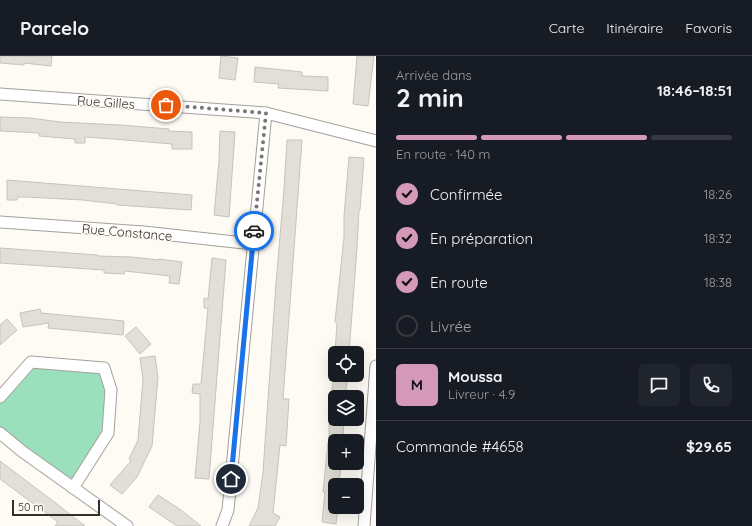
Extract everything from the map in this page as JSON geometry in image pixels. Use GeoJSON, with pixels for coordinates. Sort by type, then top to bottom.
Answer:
{"type":"FeatureCollection","features":[{"type":"Feature","properties":{"kind":"street","name":"Rue Gilles"},"geometry":{"type":"LineString","coordinates":[[0,94],[266,113],[376,141]]}},
{"type":"Feature","properties":{"kind":"street"},"geometry":{"type":"LineString","coordinates":[[222,526],[228,510],[266,113]]}},
{"type":"Feature","properties":{"kind":"street","name":"Rue Constance"},"geometry":{"type":"LineString","coordinates":[[0,222],[144,232],[253,244]]}},
{"type":"Feature","properties":{"kind":"street"},"geometry":{"type":"LineString","coordinates":[[0,397],[31,362],[104,368],[110,390],[108,433],[73,488]]}},
{"type":"Feature","properties":{"kind":"street"},"geometry":{"type":"LineString","coordinates":[[364,526],[376,366]]}},
{"type":"Feature","properties":{"kind":"street"},"geometry":{"type":"LineString","coordinates":[[0,433],[23,452],[127,526]]}},
{"type":"Feature","properties":{"kind":"green space"},"geometry":{"type":"Polygon","coordinates":[[[31,362],[104,368],[111,390],[108,433],[73,488],[0,433],[0,397],[31,362]]]}},
{"type":"Feature","properties":{"kind":"building"},"geometry":{"type":"Polygon","coordinates":[[[0,56],[52,56],[51,66],[24,63],[24,65],[0,63],[0,56]]]}},
{"type":"Feature","properties":{"kind":"building"},"geometry":{"type":"Polygon","coordinates":[[[221,56],[238,58],[235,80],[219,78],[221,56]]]}},
{"type":"Feature","properties":{"kind":"building"},"geometry":{"type":"Polygon","coordinates":[[[357,56],[374,56],[368,106],[353,104],[357,56]]]}},
{"type":"Feature","properties":{"kind":"building"},"geometry":{"type":"Polygon","coordinates":[[[255,67],[302,72],[302,76],[328,77],[328,91],[278,88],[279,84],[254,82],[255,67]]]}},
{"type":"Feature","properties":{"kind":"building"},"geometry":{"type":"Polygon","coordinates":[[[0,117],[121,125],[169,129],[169,131],[192,132],[192,149],[172,149],[172,144],[85,137],[85,143],[75,143],[75,139],[39,136],[39,133],[0,131],[0,117]]]}},
{"type":"Feature","properties":{"kind":"building"},"geometry":{"type":"Polygon","coordinates":[[[220,131],[235,132],[229,217],[214,215],[220,131]]]}},
{"type":"Feature","properties":{"kind":"building"},"geometry":{"type":"Polygon","coordinates":[[[287,140],[302,140],[283,399],[289,399],[286,446],[280,445],[273,513],[280,517],[275,526],[249,526],[258,508],[263,472],[287,140]]]}},
{"type":"Feature","properties":{"kind":"building"},"geometry":{"type":"Polygon","coordinates":[[[349,157],[364,158],[350,346],[335,346],[337,323],[335,322],[344,237],[344,216],[349,157]]]}},
{"type":"Feature","properties":{"kind":"building"},"geometry":{"type":"Polygon","coordinates":[[[7,180],[192,195],[191,210],[117,205],[83,200],[18,197],[17,200],[7,200],[7,180]]]}},
{"type":"Feature","properties":{"kind":"building"},"geometry":{"type":"Polygon","coordinates":[[[0,248],[98,256],[159,259],[182,262],[179,284],[169,283],[170,276],[125,271],[124,274],[104,273],[104,270],[0,263],[0,248]]]}},
{"type":"Feature","properties":{"kind":"building"},"geometry":{"type":"Polygon","coordinates":[[[212,258],[226,260],[209,479],[195,478],[200,422],[200,394],[192,393],[193,384],[201,384],[208,308],[204,308],[204,298],[208,299],[212,258]]]}},
{"type":"Feature","properties":{"kind":"building"},"geometry":{"type":"Polygon","coordinates":[[[40,309],[41,313],[124,321],[123,335],[48,328],[49,323],[23,327],[20,313],[40,309]]]}},
{"type":"Feature","properties":{"kind":"building"},"geometry":{"type":"Polygon","coordinates":[[[7,319],[17,330],[0,345],[0,325],[7,319]]]}},
{"type":"Feature","properties":{"kind":"building"},"geometry":{"type":"Polygon","coordinates":[[[136,327],[151,344],[140,354],[125,336],[136,327]]]}},
{"type":"Feature","properties":{"kind":"building"},"geometry":{"type":"Polygon","coordinates":[[[155,356],[158,377],[152,446],[137,477],[122,494],[110,485],[131,461],[129,459],[138,440],[143,379],[140,358],[155,356]]]}},
{"type":"Feature","properties":{"kind":"building"},"geometry":{"type":"Polygon","coordinates":[[[333,382],[347,382],[346,390],[332,390],[333,382]]]}},
{"type":"Feature","properties":{"kind":"building"},"geometry":{"type":"Polygon","coordinates":[[[329,426],[344,426],[343,434],[329,434],[329,426]]]}},
{"type":"Feature","properties":{"kind":"building"},"geometry":{"type":"Polygon","coordinates":[[[328,442],[328,470],[340,470],[340,478],[328,478],[328,514],[337,514],[336,524],[322,522],[325,492],[323,492],[328,442]]]}},
{"type":"Feature","properties":{"kind":"building"},"geometry":{"type":"Polygon","coordinates":[[[0,461],[85,526],[55,526],[58,522],[0,479],[0,461]]]}},
{"type":"Feature","properties":{"kind":"building"},"geometry":{"type":"Polygon","coordinates":[[[158,495],[181,510],[201,526],[177,526],[149,507],[158,495]]]}},
{"type":"Feature","properties":{"kind":"way so far"},"geometry":{"type":"LineString","coordinates":[[166,105],[266,113],[254,231]]}},
{"type":"Feature","properties":{"kind":"route"},"geometry":{"type":"LineString","coordinates":[[231,479],[254,231]]}}]}
